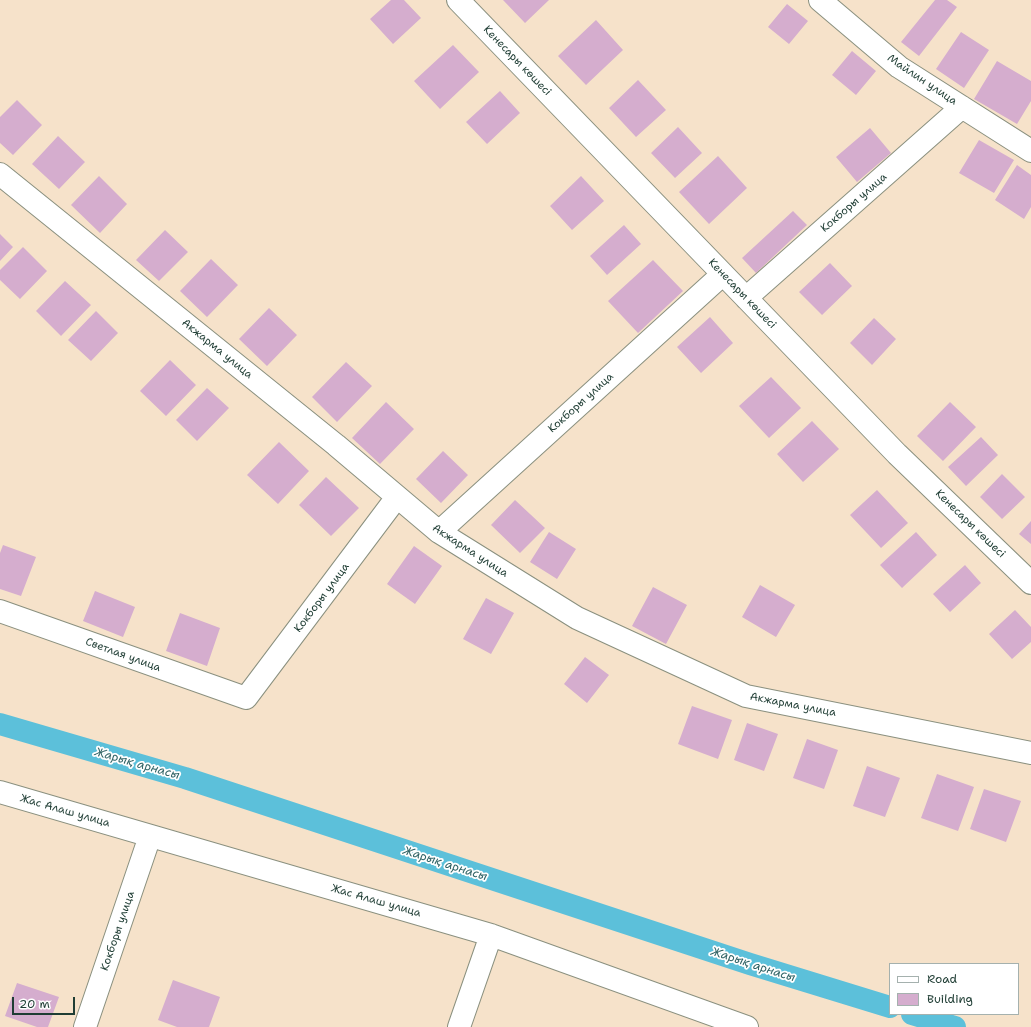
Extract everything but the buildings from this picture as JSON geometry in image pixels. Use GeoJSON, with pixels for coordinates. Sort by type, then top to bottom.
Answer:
{"type":"FeatureCollection","features":[{"type":"Feature","properties":{"kind":"street","name":"Кенесары көшесі"},"geometry":{"type":"LineString","coordinates":[[458,0],[897,454],[1031,583]]}},
{"type":"Feature","properties":{"kind":"street","name":"Майлин улица"},"geometry":{"type":"LineString","coordinates":[[820,0],[899,67],[1031,151]]}},
{"type":"Feature","properties":{"kind":"street","name":"Кокборы улица"},"geometry":{"type":"LineString","coordinates":[[746,298],[962,107]]}},
{"type":"Feature","properties":{"kind":"street","name":"Акжарма улица"},"geometry":{"type":"LineString","coordinates":[[0,174],[330,440],[439,532],[577,618],[746,696],[1031,753]]}},
{"type":"Feature","properties":{"kind":"street","name":"Кокборы улица"},"geometry":{"type":"LineString","coordinates":[[439,532],[723,274]]}},
{"type":"Feature","properties":{"kind":"street","name":"Кокборы улица"},"geometry":{"type":"LineString","coordinates":[[246,698],[397,497]]}},
{"type":"Feature","properties":{"kind":"street","name":"Светлая улица"},"geometry":{"type":"LineString","coordinates":[[0,611],[246,698]]}},
{"type":"Feature","properties":{"kind":"street","name":"Жас Алаш улица"},"geometry":{"type":"LineString","coordinates":[[0,792],[491,935],[747,1027]]}},
{"type":"Feature","properties":{"kind":"street","name":"Кокборы улица"},"geometry":{"type":"LineString","coordinates":[[85,1027],[150,836]]}},
{"type":"Feature","properties":{"kind":"street"},"geometry":{"type":"LineString","coordinates":[[459,1027],[491,935]]}},
{"type":"Feature","properties":{"kind":"waterway","name":"Жарық арнасы"},"geometry":{"type":"LineString","coordinates":[[0,724],[185,778],[750,964],[889,1007]]}},
{"type":"Feature","properties":{"kind":"waterway","name":"Жарық арнасы"},"geometry":{"type":"LineString","coordinates":[[915,1015],[955,1027]]}}]}
